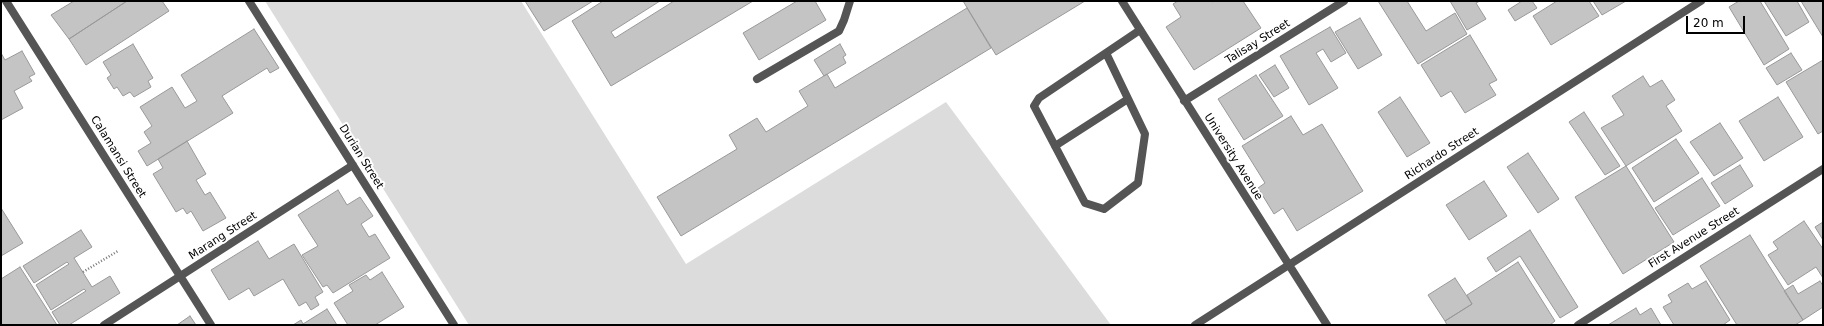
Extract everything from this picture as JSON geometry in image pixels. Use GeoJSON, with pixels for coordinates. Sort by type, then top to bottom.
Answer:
{"type":"FeatureCollection","features":[{"type":"Feature","properties":{"kind":"street","name":"Calamansi Street"},"geometry":{"type":"LineString","coordinates":[[6,1],[211,325]]}},
{"type":"Feature","properties":{"kind":"street","name":"Durian Street"},"geometry":{"type":"LineString","coordinates":[[249,1],[454,325]]}},
{"type":"Feature","properties":{"kind":"street"},"geometry":{"type":"LineString","coordinates":[[757,79],[839,31],[850,1]]}},
{"type":"Feature","properties":{"kind":"street","name":"University Avenue"},"geometry":{"type":"LineString","coordinates":[[1122,1],[1327,325]]}},
{"type":"Feature","properties":{"kind":"street","name":"Talisay Street"},"geometry":{"type":"LineString","coordinates":[[1184,101],[1344,1]]}},
{"type":"Feature","properties":{"kind":"street","name":"Richardo Street"},"geometry":{"type":"LineString","coordinates":[[1195,325],[1701,1]]}},
{"type":"Feature","properties":{"kind":"street"},"geometry":{"type":"LineString","coordinates":[[1106,53],[1145,134],[1138,183],[1104,209],[1085,203],[1034,106],[1039,98],[1140,30]]}},
{"type":"Feature","properties":{"kind":"street"},"geometry":{"type":"LineString","coordinates":[[1055,146],[1128,99]]}},
{"type":"Feature","properties":{"kind":"street","name":"Marang Street"},"geometry":{"type":"LineString","coordinates":[[104,325],[353,165]]}},
{"type":"Feature","properties":{"kind":"street","name":"First Avenue Street"},"geometry":{"type":"LineString","coordinates":[[1578,325],[1823,169]]}},
{"type":"Feature","properties":{"kind":"path"},"geometry":{"type":"LineString","coordinates":[[83,272],[118,251]]}},
{"type":"Feature","properties":{"kind":"shaded area"},"geometry":{"type":"Polygon","coordinates":[[[265,1],[521,1],[686,264],[946,102],[1111,325],[469,325],[265,1]]]}},
{"type":"Feature","properties":{"kind":"building"},"geometry":{"type":"Polygon","coordinates":[[[74,1],[127,1],[69,39],[51,15],[74,1]]]}},
{"type":"Feature","properties":{"kind":"building"},"geometry":{"type":"Polygon","coordinates":[[[127,1],[162,1],[169,11],[86,65],[69,39],[127,1]]]}},
{"type":"Feature","properties":{"kind":"building"},"geometry":{"type":"Polygon","coordinates":[[[525,1],[593,1],[544,31],[525,1]]]}},
{"type":"Feature","properties":{"kind":"building"},"geometry":{"type":"Polygon","coordinates":[[[603,1],[660,1],[611,32],[615,38],[674,1],[753,1],[611,86],[572,21],[603,1]]]}},
{"type":"Feature","properties":{"kind":"building"},"geometry":{"type":"Polygon","coordinates":[[[797,1],[815,1],[826,20],[759,60],[743,33],[797,1]]]}},
{"type":"Feature","properties":{"kind":"building"},"geometry":{"type":"Polygon","coordinates":[[[963,1],[1085,1],[996,55],[963,1]]]}},
{"type":"Feature","properties":{"kind":"building"},"geometry":{"type":"Polygon","coordinates":[[[1178,1],[1243,1],[1261,28],[1194,70],[1166,27],[1181,17],[1173,4],[1178,1]]]}},
{"type":"Feature","properties":{"kind":"building"},"geometry":{"type":"Polygon","coordinates":[[[1378,1],[1407,1],[1426,31],[1455,13],[1467,34],[1418,64],[1378,1]]]}},
{"type":"Feature","properties":{"kind":"building"},"geometry":{"type":"Polygon","coordinates":[[[1450,1],[1480,1],[1476,3],[1486,19],[1467,30],[1450,1]]]}},
{"type":"Feature","properties":{"kind":"building"},"geometry":{"type":"Polygon","coordinates":[[[1522,1],[1532,1],[1537,8],[1515,21],[1508,10],[1522,1]]]}},
{"type":"Feature","properties":{"kind":"building"},"geometry":{"type":"Polygon","coordinates":[[[1557,1],[1589,1],[1599,16],[1551,45],[1533,16],[1557,1]]]}},
{"type":"Feature","properties":{"kind":"building"},"geometry":{"type":"Polygon","coordinates":[[[1593,1],[1626,1],[1602,15],[1593,1]]]}},
{"type":"Feature","properties":{"kind":"building"},"geometry":{"type":"Polygon","coordinates":[[[1739,1],[1760,1],[1789,49],[1764,65],[1729,7],[1739,1]]]}},
{"type":"Feature","properties":{"kind":"building"},"geometry":{"type":"Polygon","coordinates":[[[1764,1],[1797,1],[1809,22],[1786,36],[1764,1]]]}},
{"type":"Feature","properties":{"kind":"building"},"geometry":{"type":"Polygon","coordinates":[[[1801,1],[1823,1],[1823,37],[1801,1]]]}},
{"type":"Feature","properties":{"kind":"building"},"geometry":{"type":"Polygon","coordinates":[[[967,8],[991,48],[681,236],[657,197],[737,149],[729,135],[757,118],[766,132],[808,106],[799,91],[827,74],[835,88],[967,8]]]}},
{"type":"Feature","properties":{"kind":"building"},"geometry":{"type":"Polygon","coordinates":[[[1360,18],[1382,55],[1358,69],[1335,32],[1360,18]]]}},
{"type":"Feature","properties":{"kind":"building"},"geometry":{"type":"Polygon","coordinates":[[[1330,27],[1346,53],[1331,62],[1323,49],[1316,53],[1338,88],[1309,105],[1280,56],[1330,27]]]}},
{"type":"Feature","properties":{"kind":"building"},"geometry":{"type":"Polygon","coordinates":[[[254,29],[279,68],[270,73],[267,68],[222,96],[233,113],[147,166],[138,151],[151,143],[144,132],[152,126],[140,107],[172,87],[185,108],[197,101],[181,75],[254,29]]]}},
{"type":"Feature","properties":{"kind":"building"},"geometry":{"type":"Polygon","coordinates":[[[1470,35],[1497,80],[1489,84],[1496,95],[1465,113],[1451,91],[1441,97],[1421,65],[1470,35]]]}},
{"type":"Feature","properties":{"kind":"building"},"geometry":{"type":"Polygon","coordinates":[[[133,44],[153,78],[148,81],[151,87],[134,97],[130,92],[123,96],[117,87],[114,89],[107,78],[111,75],[103,62],[133,44]]]}},
{"type":"Feature","properties":{"kind":"building"},"geometry":{"type":"Polygon","coordinates":[[[840,44],[846,55],[843,57],[846,63],[824,76],[814,60],[840,44]]]}},
{"type":"Feature","properties":{"kind":"building"},"geometry":{"type":"Polygon","coordinates":[[[22,51],[35,74],[29,77],[32,81],[14,91],[23,108],[1,120],[1,53],[5,60],[22,51]]]}},
{"type":"Feature","properties":{"kind":"building"},"geometry":{"type":"Polygon","coordinates":[[[1791,53],[1802,70],[1777,85],[1766,68],[1791,53]]]}},
{"type":"Feature","properties":{"kind":"building"},"geometry":{"type":"Polygon","coordinates":[[[1823,60],[1823,131],[1818,134],[1786,82],[1823,60]]]}},
{"type":"Feature","properties":{"kind":"building"},"geometry":{"type":"Polygon","coordinates":[[[1275,65],[1289,88],[1274,97],[1259,75],[1275,65]]]}},
{"type":"Feature","properties":{"kind":"building"},"geometry":{"type":"Polygon","coordinates":[[[1256,75],[1283,116],[1244,140],[1218,99],[1256,75]]]}},
{"type":"Feature","properties":{"kind":"building"},"geometry":{"type":"Polygon","coordinates":[[[1643,76],[1650,87],[1662,80],[1675,100],[1666,106],[1682,131],[1626,166],[1601,128],[1624,115],[1612,96],[1643,76]]]}},
{"type":"Feature","properties":{"kind":"building"},"geometry":{"type":"Polygon","coordinates":[[[1400,97],[1430,143],[1407,157],[1378,112],[1400,97]]]}},
{"type":"Feature","properties":{"kind":"building"},"geometry":{"type":"Polygon","coordinates":[[[1778,97],[1803,137],[1764,161],[1739,121],[1778,97]]]}},
{"type":"Feature","properties":{"kind":"building"},"geometry":{"type":"Polygon","coordinates":[[[1584,112],[1620,166],[1605,175],[1569,122],[1584,112]]]}},
{"type":"Feature","properties":{"kind":"building"},"geometry":{"type":"Polygon","coordinates":[[[1291,116],[1303,135],[1322,124],[1363,191],[1297,231],[1283,208],[1274,214],[1258,188],[1265,183],[1242,146],[1291,116]]]}},
{"type":"Feature","properties":{"kind":"building"},"geometry":{"type":"Polygon","coordinates":[[[1720,123],[1743,158],[1714,176],[1690,142],[1720,123]]]}},
{"type":"Feature","properties":{"kind":"building"},"geometry":{"type":"Polygon","coordinates":[[[1676,139],[1699,173],[1654,202],[1632,168],[1676,139]]]}},
{"type":"Feature","properties":{"kind":"building"},"geometry":{"type":"Polygon","coordinates":[[[187,141],[206,174],[196,180],[205,195],[210,192],[226,218],[203,231],[191,211],[187,214],[183,208],[176,212],[153,174],[163,168],[158,159],[187,141]]]}},
{"type":"Feature","properties":{"kind":"building"},"geometry":{"type":"Polygon","coordinates":[[[1528,153],[1559,199],[1538,213],[1507,167],[1528,153]]]}},
{"type":"Feature","properties":{"kind":"building"},"geometry":{"type":"Polygon","coordinates":[[[1740,165],[1753,186],[1725,204],[1711,183],[1740,165]]]}},
{"type":"Feature","properties":{"kind":"building"},"geometry":{"type":"Polygon","coordinates":[[[1626,166],[1674,242],[1623,274],[1575,197],[1626,166]]]}},
{"type":"Feature","properties":{"kind":"building"},"geometry":{"type":"Polygon","coordinates":[[[1702,178],[1720,206],[1673,235],[1655,208],[1702,178]]]}},
{"type":"Feature","properties":{"kind":"building"},"geometry":{"type":"Polygon","coordinates":[[[1484,181],[1507,216],[1469,240],[1446,205],[1484,181]]]}},
{"type":"Feature","properties":{"kind":"building"},"geometry":{"type":"Polygon","coordinates":[[[338,190],[347,205],[360,197],[373,216],[361,224],[369,237],[375,234],[390,258],[333,293],[327,285],[323,287],[302,255],[318,246],[298,215],[338,190]]]}},
{"type":"Feature","properties":{"kind":"building"},"geometry":{"type":"Polygon","coordinates":[[[1,208],[23,243],[1,256],[1,208]]]}},
{"type":"Feature","properties":{"kind":"building"},"geometry":{"type":"Polygon","coordinates":[[[1804,221],[1823,249],[1823,278],[1816,267],[1788,285],[1768,255],[1778,249],[1773,242],[1804,221]]]}},
{"type":"Feature","properties":{"kind":"building"},"geometry":{"type":"Polygon","coordinates":[[[1823,222],[1823,240],[1815,227],[1823,222]]]}},
{"type":"Feature","properties":{"kind":"building"},"geometry":{"type":"Polygon","coordinates":[[[81,230],[92,247],[74,258],[92,287],[110,276],[120,293],[69,325],[60,325],[52,312],[86,291],[84,289],[51,310],[36,285],[69,264],[67,262],[34,283],[23,266],[81,230]]]}},
{"type":"Feature","properties":{"kind":"building"},"geometry":{"type":"Polygon","coordinates":[[[1530,230],[1578,307],[1560,318],[1520,256],[1496,272],[1487,258],[1530,230]]]}},
{"type":"Feature","properties":{"kind":"building"},"geometry":{"type":"Polygon","coordinates":[[[1750,235],[1803,320],[1795,325],[1737,325],[1700,266],[1750,235]]]}},
{"type":"Feature","properties":{"kind":"building"},"geometry":{"type":"Polygon","coordinates":[[[258,241],[269,259],[294,244],[323,292],[315,297],[319,305],[311,310],[306,302],[299,306],[283,279],[254,296],[249,288],[229,300],[211,270],[258,241]]]}},
{"type":"Feature","properties":{"kind":"building"},"geometry":{"type":"Polygon","coordinates":[[[1518,262],[1555,321],[1550,325],[1447,325],[1445,321],[1472,304],[1467,295],[1518,262]]]}},
{"type":"Feature","properties":{"kind":"building"},"geometry":{"type":"Polygon","coordinates":[[[20,267],[57,325],[1,325],[1,279],[20,267]]]}},
{"type":"Feature","properties":{"kind":"building"},"geometry":{"type":"Polygon","coordinates":[[[382,272],[404,307],[375,325],[348,325],[334,303],[353,291],[349,285],[366,275],[370,280],[382,272]]]}},
{"type":"Feature","properties":{"kind":"building"},"geometry":{"type":"Polygon","coordinates":[[[1455,278],[1472,304],[1445,321],[1428,295],[1455,278]]]}},
{"type":"Feature","properties":{"kind":"building"},"geometry":{"type":"Polygon","coordinates":[[[1706,281],[1730,320],[1723,325],[1674,325],[1663,307],[1672,302],[1668,295],[1688,283],[1692,289],[1706,281]]]}},
{"type":"Feature","properties":{"kind":"building"},"geometry":{"type":"Polygon","coordinates":[[[1820,281],[1823,286],[1823,307],[1803,320],[1784,291],[1793,285],[1798,294],[1820,281]]]}},
{"type":"Feature","properties":{"kind":"building"},"geometry":{"type":"Polygon","coordinates":[[[1636,308],[1640,315],[1651,308],[1661,325],[1608,325],[1636,308]]]}},
{"type":"Feature","properties":{"kind":"building"},"geometry":{"type":"Polygon","coordinates":[[[327,309],[337,325],[293,325],[301,320],[303,324],[327,309]]]}},
{"type":"Feature","properties":{"kind":"building"},"geometry":{"type":"Polygon","coordinates":[[[190,316],[196,325],[177,325],[190,316]]]}}]}
